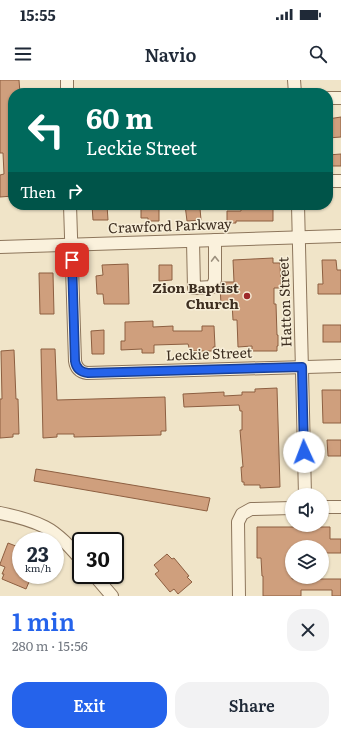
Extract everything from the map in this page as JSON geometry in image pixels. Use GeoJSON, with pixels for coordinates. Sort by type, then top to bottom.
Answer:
{"type":"FeatureCollection","features":[{"type":"Feature","properties":{"kind":"street"},"geometry":{"type":"LineString","coordinates":[[70,210],[72,245]]}},
{"type":"Feature","properties":{"kind":"street","name":"Hatton Street"},"geometry":{"type":"LineString","coordinates":[[298,210],[305,488]]}},
{"type":"Feature","properties":{"kind":"street","name":"Crawford Parkway"},"geometry":{"type":"LineString","coordinates":[[0,247],[341,236]]}},
{"type":"Feature","properties":{"kind":"street"},"geometry":{"type":"LineString","coordinates":[[193,241],[194,288],[212,287],[215,280],[215,240]]}},
{"type":"Feature","properties":{"kind":"street","name":"Leckie Street"},"geometry":{"type":"LineString","coordinates":[[72,245],[75,361],[76,366],[83,372],[341,366]]}},
{"type":"Feature","properties":{"kind":"street"},"geometry":{"type":"LineString","coordinates":[[329,507],[341,507]]}},
{"type":"Feature","properties":{"kind":"street"},"geometry":{"type":"LineString","coordinates":[[239,596],[238,522],[242,514],[251,509],[285,508]]}},
{"type":"Feature","properties":{"kind":"street"},"geometry":{"type":"LineString","coordinates":[[0,513],[24,519],[45,527],[59,536],[72,549]]}},
{"type":"Feature","properties":{"kind":"street"},"geometry":{"type":"LineString","coordinates":[[102,584],[112,596]]}},
{"type":"Feature","properties":{"kind":"building"},"geometry":{"type":"Polygon","coordinates":[[[0,80],[19,80],[20,88],[8,88],[8,196],[0,197],[0,175],[4,174],[3,153],[0,153],[0,80]]]}},
{"type":"Feature","properties":{"kind":"building"},"geometry":{"type":"Polygon","coordinates":[[[341,117],[341,137],[333,138],[333,118],[341,117]]]}},
{"type":"Feature","properties":{"kind":"building"},"geometry":{"type":"Polygon","coordinates":[[[341,154],[341,166],[333,166],[333,155],[341,154]]]}},
{"type":"Feature","properties":{"kind":"building"},"geometry":{"type":"Polygon","coordinates":[[[92,210],[107,210],[108,220],[93,220],[92,210]]]}},
{"type":"Feature","properties":{"kind":"building"},"geometry":{"type":"Polygon","coordinates":[[[141,210],[159,210],[159,221],[148,221],[148,218],[141,218],[141,210]]]}},
{"type":"Feature","properties":{"kind":"building"},"geometry":{"type":"Polygon","coordinates":[[[186,210],[200,210],[201,220],[187,221],[186,210]]]}},
{"type":"Feature","properties":{"kind":"building"},"geometry":{"type":"Polygon","coordinates":[[[273,210],[273,221],[236,221],[236,223],[227,223],[227,211],[273,210]]]}},
{"type":"Feature","properties":{"kind":"building","name":"Zion Baptist Church"},"geometry":{"type":"Polygon","coordinates":[[[273,258],[273,263],[280,263],[281,288],[274,288],[274,304],[276,304],[278,335],[277,351],[252,351],[252,346],[238,347],[237,320],[233,320],[232,303],[221,304],[220,287],[222,282],[234,282],[233,260],[273,258]]]}},
{"type":"Feature","properties":{"kind":"building"},"geometry":{"type":"Polygon","coordinates":[[[322,260],[336,260],[337,270],[341,270],[341,294],[318,294],[318,284],[323,284],[322,260]]]}},
{"type":"Feature","properties":{"kind":"building"},"geometry":{"type":"Polygon","coordinates":[[[128,264],[129,304],[104,304],[103,294],[97,294],[96,276],[103,275],[102,265],[128,264]]]}},
{"type":"Feature","properties":{"kind":"building"},"geometry":{"type":"Polygon","coordinates":[[[159,265],[172,265],[172,280],[159,281],[159,265]]]}},
{"type":"Feature","properties":{"kind":"building"},"geometry":{"type":"Polygon","coordinates":[[[39,273],[53,273],[54,314],[40,314],[39,273]]]}},
{"type":"Feature","properties":{"kind":"building"},"geometry":{"type":"Polygon","coordinates":[[[153,321],[153,327],[173,326],[173,331],[202,331],[202,326],[214,326],[214,351],[190,351],[188,344],[154,345],[154,353],[142,353],[142,349],[121,350],[121,341],[125,341],[125,322],[153,321]]]}},
{"type":"Feature","properties":{"kind":"building"},"geometry":{"type":"Polygon","coordinates":[[[323,325],[341,325],[341,342],[323,342],[323,325]]]}},
{"type":"Feature","properties":{"kind":"building"},"geometry":{"type":"Polygon","coordinates":[[[104,330],[104,354],[92,354],[91,331],[104,330]]]}},
{"type":"Feature","properties":{"kind":"building"},"geometry":{"type":"Polygon","coordinates":[[[41,349],[55,349],[57,400],[165,397],[166,431],[161,431],[161,435],[74,437],[74,434],[57,434],[57,437],[43,438],[41,349]]]}},
{"type":"Feature","properties":{"kind":"building"},"geometry":{"type":"Polygon","coordinates":[[[14,350],[19,434],[13,434],[13,437],[0,438],[0,399],[2,399],[1,351],[14,350]]]}},
{"type":"Feature","properties":{"kind":"building"},"geometry":{"type":"Polygon","coordinates":[[[277,388],[280,487],[260,488],[260,485],[244,485],[244,482],[242,482],[241,467],[243,467],[240,430],[242,430],[242,411],[240,411],[239,405],[184,407],[183,394],[224,392],[224,396],[242,395],[242,392],[255,392],[255,389],[277,388]]]}},
{"type":"Feature","properties":{"kind":"building"},"geometry":{"type":"Polygon","coordinates":[[[322,390],[341,390],[341,423],[323,423],[322,390]]]}},
{"type":"Feature","properties":{"kind":"building"},"geometry":{"type":"Polygon","coordinates":[[[327,440],[341,440],[341,456],[328,456],[327,440]]]}},
{"type":"Feature","properties":{"kind":"building"},"geometry":{"type":"Polygon","coordinates":[[[36,469],[210,498],[207,511],[34,481],[36,469]]]}},
{"type":"Feature","properties":{"kind":"building"},"geometry":{"type":"Polygon","coordinates":[[[257,527],[285,527],[285,532],[329,532],[330,527],[330,539],[341,539],[341,553],[329,553],[329,540],[285,540],[285,584],[329,584],[329,579],[341,579],[341,596],[332,596],[332,590],[301,590],[301,596],[263,596],[261,558],[257,558],[257,527]]]}},
{"type":"Feature","properties":{"kind":"building"},"geometry":{"type":"Polygon","coordinates":[[[8,543],[12,545],[12,583],[2,579],[4,574],[2,574],[5,567],[0,564],[8,543]]]}},
{"type":"Feature","properties":{"kind":"building"},"geometry":{"type":"Polygon","coordinates":[[[167,554],[172,559],[174,558],[192,582],[178,594],[174,589],[170,592],[155,574],[159,571],[154,565],[167,554]]]}},
{"type":"Feature","properties":{"kind":"building"},"geometry":{"type":"Polygon","coordinates":[[[14,584],[28,584],[26,589],[14,584]]]}},
{"type":"Feature","properties":{"kind":"place","name":"Zion Baptist Church"},"geometry":{"type":"Point","coordinates":[247,296]}},
{"type":"Feature","properties":{"kind":"route"},"geometry":{"type":"LineString","coordinates":[[72,260],[75,361],[76,366],[79,369],[88,373],[302,367],[304,452]]}}]}
